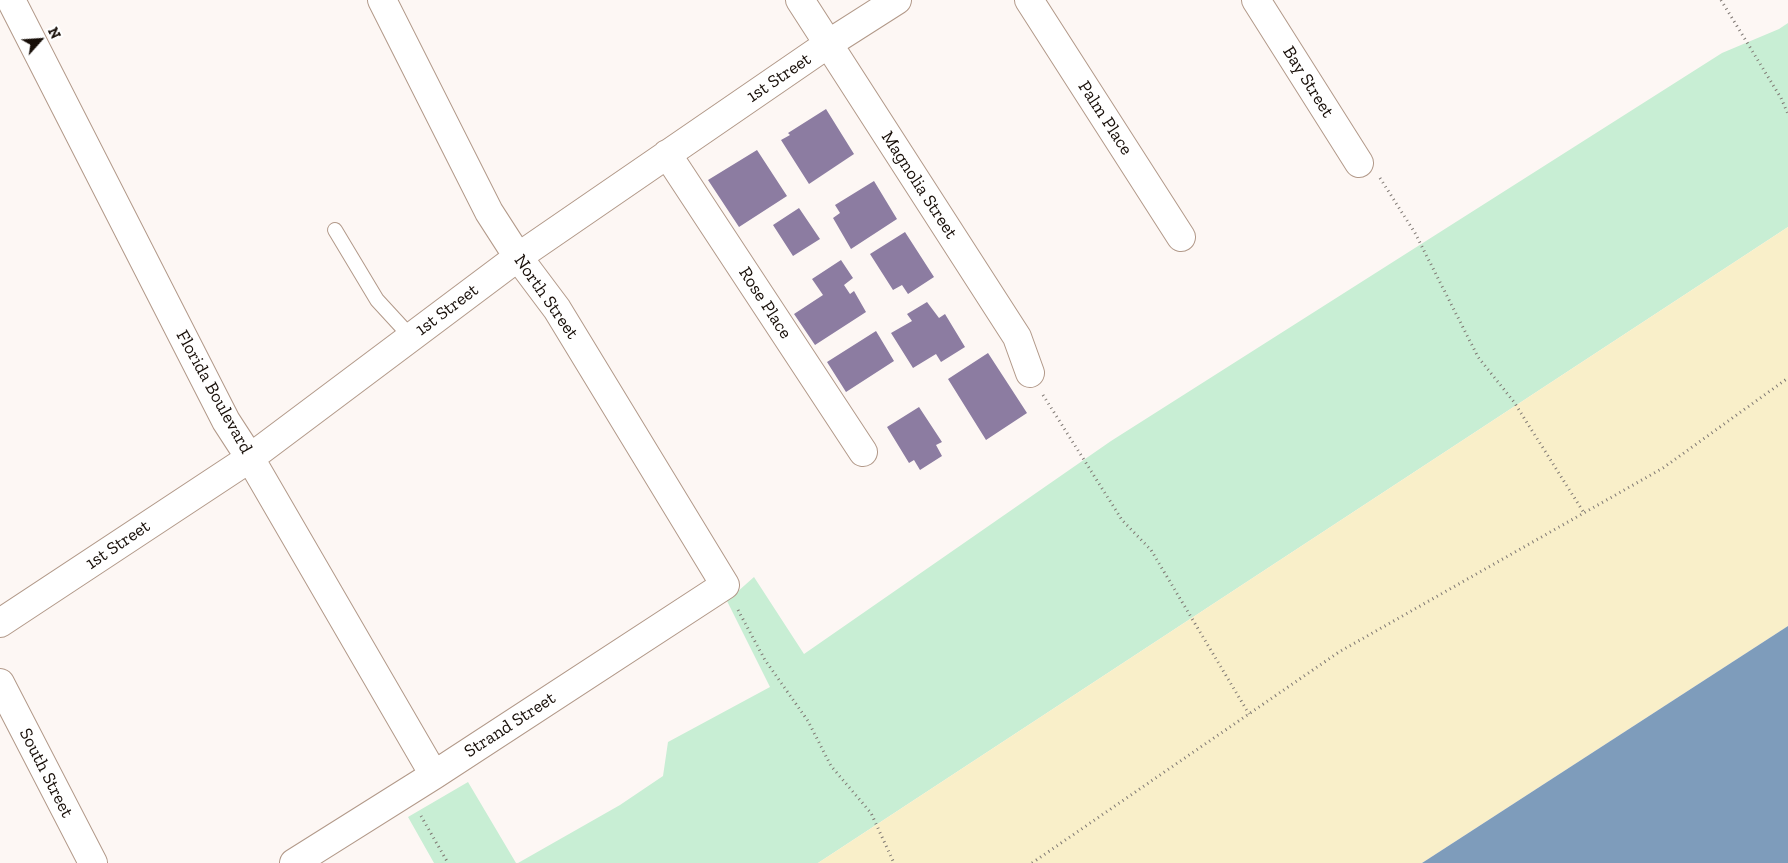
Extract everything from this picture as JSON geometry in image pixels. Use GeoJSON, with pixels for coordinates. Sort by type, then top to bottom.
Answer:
{"type":"FeatureCollection","features":[{"type":"Feature","properties":{"kind":"street","name":"Florida Boulevard"},"geometry":{"type":"LineString","coordinates":[[12,0],[226,421],[250,458],[434,775]]}},
{"type":"Feature","properties":{"kind":"street","name":"North Street"},"geometry":{"type":"LineString","coordinates":[[382,0],[489,212],[518,257],[557,310],[725,585]]}},
{"type":"Feature","properties":{"kind":"street","name":"Magnolia Street"},"geometry":{"type":"LineString","coordinates":[[800,0],[1017,337],[1030,373]]}},
{"type":"Feature","properties":{"kind":"street","name":"1st Street"},"geometry":{"type":"LineString","coordinates":[[0,623],[250,458],[518,257],[828,44],[897,0]]}},
{"type":"Feature","properties":{"kind":"street","name":"Palm Place"},"geometry":{"type":"LineString","coordinates":[[1029,0],[1181,237]]}},
{"type":"Feature","properties":{"kind":"street","name":"Bay Street"},"geometry":{"type":"LineString","coordinates":[[1256,0],[1359,163]]}},
{"type":"Feature","properties":{"kind":"street","name":"Rose Place"},"geometry":{"type":"LineString","coordinates":[[667,154],[863,452]]}},
{"type":"Feature","properties":{"kind":"street","name":"Strand Street"},"geometry":{"type":"LineString","coordinates":[[294,863],[434,775],[725,585]]}},
{"type":"Feature","properties":{"kind":"street","name":"South Street"},"geometry":{"type":"LineString","coordinates":[[0,683],[93,863]]}},
{"type":"Feature","properties":{"kind":"lane"},"geometry":{"type":"LineString","coordinates":[[334,230],[378,300],[411,337]]}},
{"type":"Feature","properties":{"kind":"path"},"geometry":{"type":"LineString","coordinates":[[1721,0],[1781,98],[1788,114]]}},
{"type":"Feature","properties":{"kind":"path"},"geometry":{"type":"LineString","coordinates":[[1359,163],[1367,158],[1415,234],[1445,288],[1478,356],[1514,402],[1584,513]]}},
{"type":"Feature","properties":{"kind":"path"},"geometry":{"type":"LineString","coordinates":[[1030,373],[1122,520],[1152,550],[1249,714]]}},
{"type":"Feature","properties":{"kind":"path"},"geometry":{"type":"LineString","coordinates":[[1032,863],[1339,652],[1663,468],[1788,378]]}},
{"type":"Feature","properties":{"kind":"path"},"geometry":{"type":"LineString","coordinates":[[725,585],[765,660],[808,721],[831,766],[871,813],[894,863]]}},
{"type":"Feature","properties":{"kind":"path"},"geometry":{"type":"LineString","coordinates":[[408,791],[448,863]]}},
{"type":"Feature","properties":{"kind":"green space"},"geometry":{"type":"Polygon","coordinates":[[[1788,23],[1788,227],[818,863],[518,863],[620,805],[663,776],[668,742],[770,687],[727,601],[754,577],[804,654],[1111,441],[1722,53],[1779,29],[1788,23]]]}},
{"type":"Feature","properties":{"kind":"green space"},"geometry":{"type":"Polygon","coordinates":[[[468,782],[516,863],[434,863],[408,817],[468,782]]]}},
{"type":"Feature","properties":{"kind":"sand"},"geometry":{"type":"Polygon","coordinates":[[[1788,227],[1788,626],[1422,863],[818,863],[1788,227]]]}},
{"type":"Feature","properties":{"kind":"water"},"geometry":{"type":"Polygon","coordinates":[[[1788,626],[1788,863],[1422,863],[1788,626]]]}},
{"type":"Feature","properties":{"kind":"building"},"geometry":{"type":"Polygon","coordinates":[[[826,109],[854,154],[809,184],[781,140],[790,135],[788,133],[826,109]]]}},
{"type":"Feature","properties":{"kind":"building"},"geometry":{"type":"Polygon","coordinates":[[[757,150],[787,196],[739,227],[708,180],[757,150]]]}},
{"type":"Feature","properties":{"kind":"building"},"geometry":{"type":"Polygon","coordinates":[[[874,181],[897,219],[851,249],[833,218],[840,213],[835,205],[874,181]]]}},
{"type":"Feature","properties":{"kind":"building"},"geometry":{"type":"Polygon","coordinates":[[[799,208],[820,239],[793,256],[773,225],[799,208]]]}},
{"type":"Feature","properties":{"kind":"building"},"geometry":{"type":"Polygon","coordinates":[[[905,232],[934,277],[908,294],[902,285],[893,290],[870,254],[905,232]]]}},
{"type":"Feature","properties":{"kind":"building"},"geometry":{"type":"Polygon","coordinates":[[[841,260],[853,278],[844,285],[850,294],[854,291],[866,312],[815,345],[794,314],[823,295],[812,279],[841,260]]]}},
{"type":"Feature","properties":{"kind":"building"},"geometry":{"type":"Polygon","coordinates":[[[927,302],[939,318],[945,314],[965,347],[941,362],[936,354],[913,368],[891,333],[912,321],[907,314],[927,302]]]}},
{"type":"Feature","properties":{"kind":"building"},"geometry":{"type":"Polygon","coordinates":[[[876,331],[894,361],[846,392],[827,362],[876,331]]]}},
{"type":"Feature","properties":{"kind":"building"},"geometry":{"type":"Polygon","coordinates":[[[988,353],[1027,413],[986,440],[948,379],[988,353]]]}},
{"type":"Feature","properties":{"kind":"building"},"geometry":{"type":"Polygon","coordinates":[[[919,407],[942,442],[936,445],[942,456],[920,470],[914,460],[909,463],[887,427],[919,407]]]}}]}
